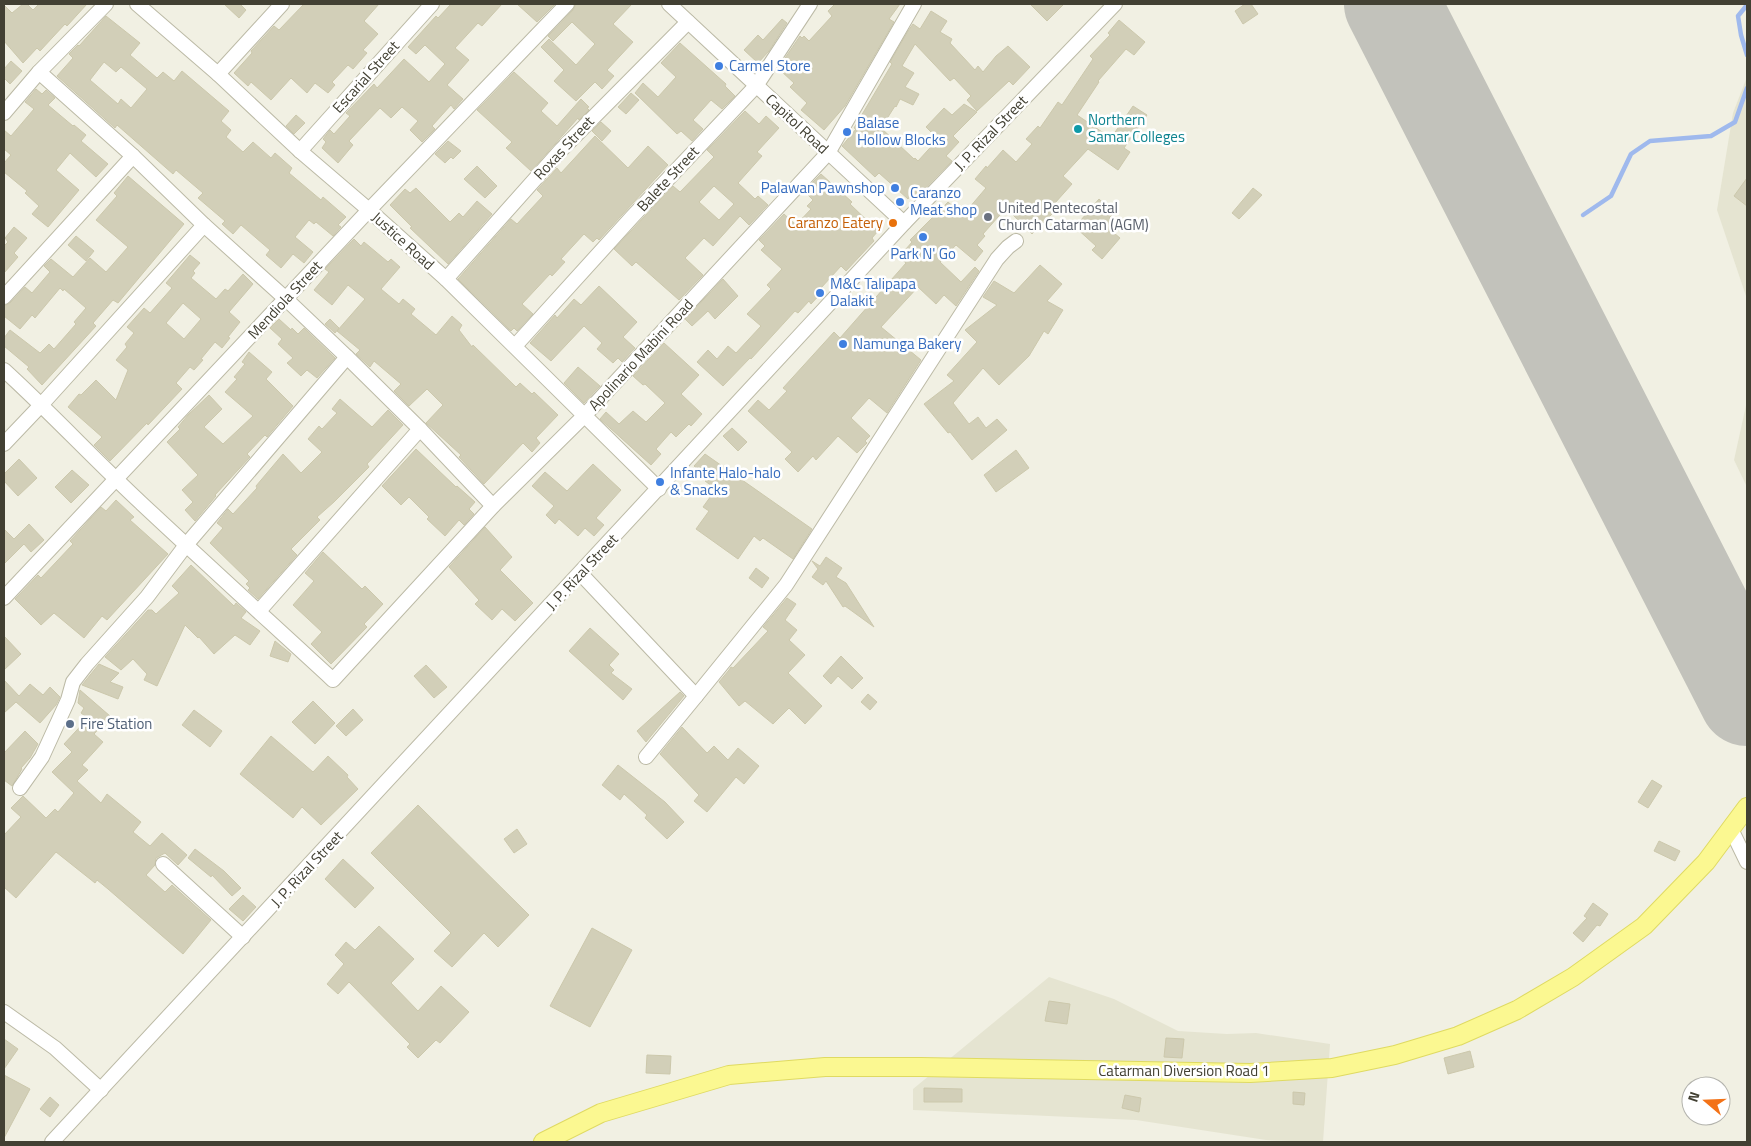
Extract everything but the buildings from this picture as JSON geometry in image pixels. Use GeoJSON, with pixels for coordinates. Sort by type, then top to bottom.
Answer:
{"type":"FeatureCollection","features":[{"type":"Feature","properties":{"kind":"main road","name":"Catarman Diversion Road 1"},"geometry":{"type":"LineString","coordinates":[[543,1142],[601,1113],[729,1075],[825,1067],[1250,1074],[1332,1068],[1395,1055],[1458,1036],[1517,1010],[1573,977],[1644,926],[1706,862],[1747,807]]}},
{"type":"Feature","properties":{"kind":"street"},"geometry":{"type":"LineString","coordinates":[[4,113],[39,72],[106,4]]}},
{"type":"Feature","properties":{"kind":"street","name":"Justice Road"},"geometry":{"type":"LineString","coordinates":[[137,4],[218,74],[300,151],[446,279],[659,489]]}},
{"type":"Feature","properties":{"kind":"street"},"geometry":{"type":"LineString","coordinates":[[218,74],[282,4]]}},
{"type":"Feature","properties":{"kind":"street","name":"Escarial Street"},"geometry":{"type":"LineString","coordinates":[[300,151],[432,4]]}},
{"type":"Feature","properties":{"kind":"street","name":"Mendiola Street"},"geometry":{"type":"LineString","coordinates":[[4,598],[369,210],[567,4]]}},
{"type":"Feature","properties":{"kind":"street","name":"Capitol Road"},"geometry":{"type":"LineString","coordinates":[[669,4],[904,223]]}},
{"type":"Feature","properties":{"kind":"street","name":"Balete Street"},"geometry":{"type":"LineString","coordinates":[[515,346],[632,217],[756,86],[810,4]]}},
{"type":"Feature","properties":{"kind":"street","name":"Apolinario Mabini Road"},"geometry":{"type":"LineString","coordinates":[[259,611],[333,680],[493,506],[584,416],[828,153],[914,4]]}},
{"type":"Feature","properties":{"kind":"street","name":"J. P. Rizal Street"},"geometry":{"type":"LineString","coordinates":[[52,1142],[581,574],[904,223],[1114,4]]}},
{"type":"Feature","properties":{"kind":"street","name":"Roxas Street"},"geometry":{"type":"LineString","coordinates":[[446,279],[562,150],[688,22]]}},
{"type":"Feature","properties":{"kind":"street"},"geometry":{"type":"LineString","coordinates":[[39,72],[133,156],[347,357],[420,429],[493,506]]}},
{"type":"Feature","properties":{"kind":"street"},"geometry":{"type":"LineString","coordinates":[[4,297],[133,156]]}},
{"type":"Feature","properties":{"kind":"street"},"geometry":{"type":"LineString","coordinates":[[4,444],[204,224]]}},
{"type":"Feature","properties":{"kind":"street"},"geometry":{"type":"LineString","coordinates":[[646,757],[786,585],[997,258],[1008,246],[1016,241]]}},
{"type":"Feature","properties":{"kind":"street"},"geometry":{"type":"LineString","coordinates":[[20,788],[42,757],[68,700],[73,682],[147,597],[186,545],[347,357]]}},
{"type":"Feature","properties":{"kind":"street"},"geometry":{"type":"LineString","coordinates":[[4,370],[42,404],[116,480],[259,611],[420,429]]}},
{"type":"Feature","properties":{"kind":"street"},"geometry":{"type":"LineString","coordinates":[[581,574],[696,696]]}},
{"type":"Feature","properties":{"kind":"street"},"geometry":{"type":"LineString","coordinates":[[1731,829],[1747,862]]}},
{"type":"Feature","properties":{"kind":"street"},"geometry":{"type":"LineString","coordinates":[[163,864],[243,937]]}},
{"type":"Feature","properties":{"kind":"street"},"geometry":{"type":"LineString","coordinates":[[4,1012],[55,1048],[101,1090]]}},
{"type":"Feature","properties":{"kind":"shaded area"},"geometry":{"type":"Polygon","coordinates":[[[1747,77],[1747,299],[1717,210],[1733,113],[1747,77]]]}},
{"type":"Feature","properties":{"kind":"shaded area"},"geometry":{"type":"Polygon","coordinates":[[[1747,401],[1747,487],[1734,460],[1747,401]]]}},
{"type":"Feature","properties":{"kind":"shaded area"},"geometry":{"type":"Polygon","coordinates":[[[1049,977],[1114,999],[1178,1031],[1227,1034],[1256,1033],[1330,1044],[1323,1142],[1266,1140],[1136,1120],[913,1110],[913,1089],[1049,977]]]}},
{"type":"Feature","properties":{"kind":"waterway"},"geometry":{"type":"LineString","coordinates":[[1747,5],[1738,16],[1747,55]]}},
{"type":"Feature","properties":{"kind":"waterway"},"geometry":{"type":"LineString","coordinates":[[1583,215],[1611,196],[1631,154],[1650,141],[1711,136],[1735,122],[1747,88]]}},
{"type":"Feature","properties":{"kind":"runway"},"geometry":{"type":"LineString","coordinates":[[1392,4],[1747,698]]}},
{"type":"Feature","properties":{"kind":"place","name":"Carmel Store"},"geometry":{"type":"Point","coordinates":[719,66]}},
{"type":"Feature","properties":{"kind":"place","name":"Northern Samar Colleges"},"geometry":{"type":"Point","coordinates":[1078,129]}},
{"type":"Feature","properties":{"kind":"place","name":"Balase Hollow Blocks"},"geometry":{"type":"Point","coordinates":[847,132]}},
{"type":"Feature","properties":{"kind":"place","name":"Palawan Pawnshop"},"geometry":{"type":"Point","coordinates":[895,188]}},
{"type":"Feature","properties":{"kind":"place","name":"Caranzo Meat shop"},"geometry":{"type":"Point","coordinates":[900,202]}},
{"type":"Feature","properties":{"kind":"place","name":"United Pentecostal Church Catarman (AGM)"},"geometry":{"type":"Point","coordinates":[988,217]}},
{"type":"Feature","properties":{"kind":"place","name":"Caranzo Eatery"},"geometry":{"type":"Point","coordinates":[893,223]}},
{"type":"Feature","properties":{"kind":"place","name":"Park N' Go"},"geometry":{"type":"Point","coordinates":[923,237]}},
{"type":"Feature","properties":{"kind":"place","name":"M&C Talipapa Dalakit"},"geometry":{"type":"Point","coordinates":[820,293]}},
{"type":"Feature","properties":{"kind":"place","name":"Namunga Bakery"},"geometry":{"type":"Point","coordinates":[843,344]}},
{"type":"Feature","properties":{"kind":"place","name":"Infante Halo-halo & Snacks"},"geometry":{"type":"Point","coordinates":[660,482]}},
{"type":"Feature","properties":{"kind":"place","name":"Fire Station"},"geometry":{"type":"Point","coordinates":[70,724]}}]}
